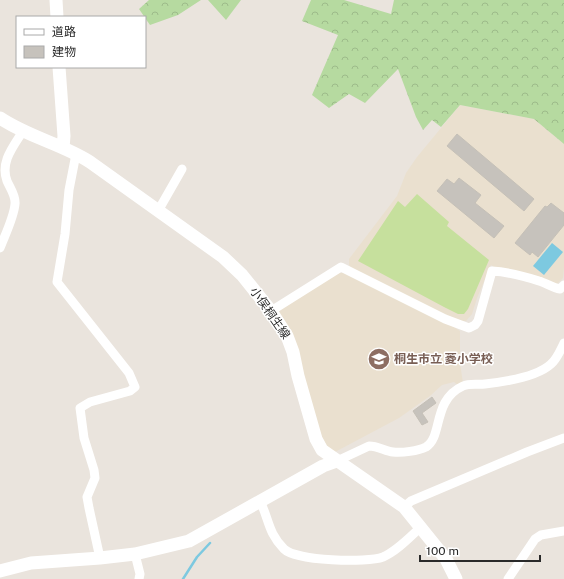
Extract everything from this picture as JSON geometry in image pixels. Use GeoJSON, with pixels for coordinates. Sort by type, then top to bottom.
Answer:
{"type":"FeatureCollection","features":[{"type":"Feature","properties":{"kind":"main road"},"geometry":{"type":"LineString","coordinates":[[56,0],[57,16]]}},
{"type":"Feature","properties":{"kind":"main road"},"geometry":{"type":"LineString","coordinates":[[59,68],[64,136],[63,148]]}},
{"type":"Feature","properties":{"kind":"main road","name":"小俣桐生線"},"geometry":{"type":"LineString","coordinates":[[0,118],[23,131],[76,154],[96,166],[223,257],[242,275],[271,311],[292,347],[316,439],[322,450],[404,506],[446,559],[456,579]]}},
{"type":"Feature","properties":{"kind":"main road"},"geometry":{"type":"LineString","coordinates":[[0,571],[31,563],[134,554],[189,541],[323,466],[337,461]]}},
{"type":"Feature","properties":{"kind":"street"},"geometry":{"type":"LineString","coordinates":[[0,248],[14,211],[15,204],[13,194],[5,175],[4,164],[11,149],[23,131]]}},
{"type":"Feature","properties":{"kind":"street"},"geometry":{"type":"LineString","coordinates":[[76,154],[69,190],[65,234],[57,282],[129,373],[135,387],[130,391],[90,402],[80,408],[84,438],[94,470],[95,478],[88,496],[88,508],[100,558]]}},
{"type":"Feature","properties":{"kind":"street"},"geometry":{"type":"LineString","coordinates":[[158,211],[182,169]]}},
{"type":"Feature","properties":{"kind":"street"},"geometry":{"type":"LineString","coordinates":[[271,311],[341,267],[445,319],[469,328],[475,325],[478,321],[492,272],[526,276],[560,289],[564,285]]}},
{"type":"Feature","properties":{"kind":"street"},"geometry":{"type":"LineString","coordinates":[[337,461],[369,446],[374,446],[392,452],[402,452],[426,447],[434,435],[441,410],[445,402],[459,389],[468,385],[490,383],[539,372],[552,364],[564,344]]}},
{"type":"Feature","properties":{"kind":"street"},"geometry":{"type":"LineString","coordinates":[[404,506],[527,452],[564,438]]}},
{"type":"Feature","properties":{"kind":"street"},"geometry":{"type":"LineString","coordinates":[[260,501],[272,535],[285,550],[300,557],[363,561],[381,557],[393,550],[421,527]]}},
{"type":"Feature","properties":{"kind":"street"},"geometry":{"type":"LineString","coordinates":[[508,579],[534,539],[541,535],[564,531]]}},
{"type":"Feature","properties":{"kind":"street"},"geometry":{"type":"LineString","coordinates":[[134,554],[140,574],[139,579]]}},
{"type":"Feature","properties":{"kind":"shaded area"},"geometry":{"type":"Polygon","coordinates":[[[460,105],[534,119],[564,144],[563,278],[556,285],[498,270],[491,265],[472,314],[466,321],[456,321],[351,268],[349,265],[349,259],[397,196],[406,173],[417,157],[460,105]]]}},
{"type":"Feature","properties":{"kind":"shaded area","name":"桐生市立 菱小学校"},"geometry":{"type":"Polygon","coordinates":[[[339,273],[344,273],[441,319],[460,331],[460,363],[463,383],[458,385],[454,382],[442,385],[430,396],[399,418],[335,452],[327,446],[322,437],[279,316],[279,311],[339,273]]]}},
{"type":"Feature","properties":{"kind":"green space"},"geometry":{"type":"Polygon","coordinates":[[[149,0],[201,0],[178,15],[150,25],[146,19],[146,16],[144,16],[139,9],[149,0]]]}},
{"type":"Feature","properties":{"kind":"green space"},"geometry":{"type":"Polygon","coordinates":[[[208,0],[241,0],[226,20],[208,0]]]}},
{"type":"Feature","properties":{"kind":"green space"},"geometry":{"type":"Polygon","coordinates":[[[311,0],[344,0],[391,14],[394,0],[564,0],[564,144],[534,119],[460,105],[441,127],[432,120],[423,130],[416,117],[398,69],[365,103],[349,94],[329,108],[312,95],[338,35],[302,21],[311,0]]]}},
{"type":"Feature","properties":{"kind":"green space"},"geometry":{"type":"Polygon","coordinates":[[[417,194],[449,222],[447,226],[489,260],[468,309],[464,314],[458,314],[444,307],[358,261],[398,201],[405,207],[417,194]]]}},
{"type":"Feature","properties":{"kind":"water"},"geometry":{"type":"Polygon","coordinates":[[[552,243],[563,252],[544,275],[533,266],[552,243]]]}},
{"type":"Feature","properties":{"kind":"building"},"geometry":{"type":"Polygon","coordinates":[[[457,134],[534,199],[524,211],[447,146],[457,134]]]}},
{"type":"Feature","properties":{"kind":"building"},"geometry":{"type":"Polygon","coordinates":[[[459,178],[481,195],[475,203],[504,226],[494,238],[437,191],[447,179],[454,184],[459,178]]]}},
{"type":"Feature","properties":{"kind":"building"},"geometry":{"type":"Polygon","coordinates":[[[551,203],[564,213],[564,225],[538,257],[532,252],[530,255],[515,243],[545,206],[547,207],[551,203]]]}},
{"type":"Feature","properties":{"kind":"building"},"geometry":{"type":"Polygon","coordinates":[[[432,397],[436,403],[422,413],[428,422],[422,425],[413,411],[432,397]]]}},
{"type":"Feature","properties":{"kind":"waterway"},"geometry":{"type":"LineString","coordinates":[[183,579],[197,557],[210,543]]}},
{"type":"Feature","properties":{"kind":"place","name":"桐生市立 菱小学校"},"geometry":{"type":"Point","coordinates":[379,359]}}]}
